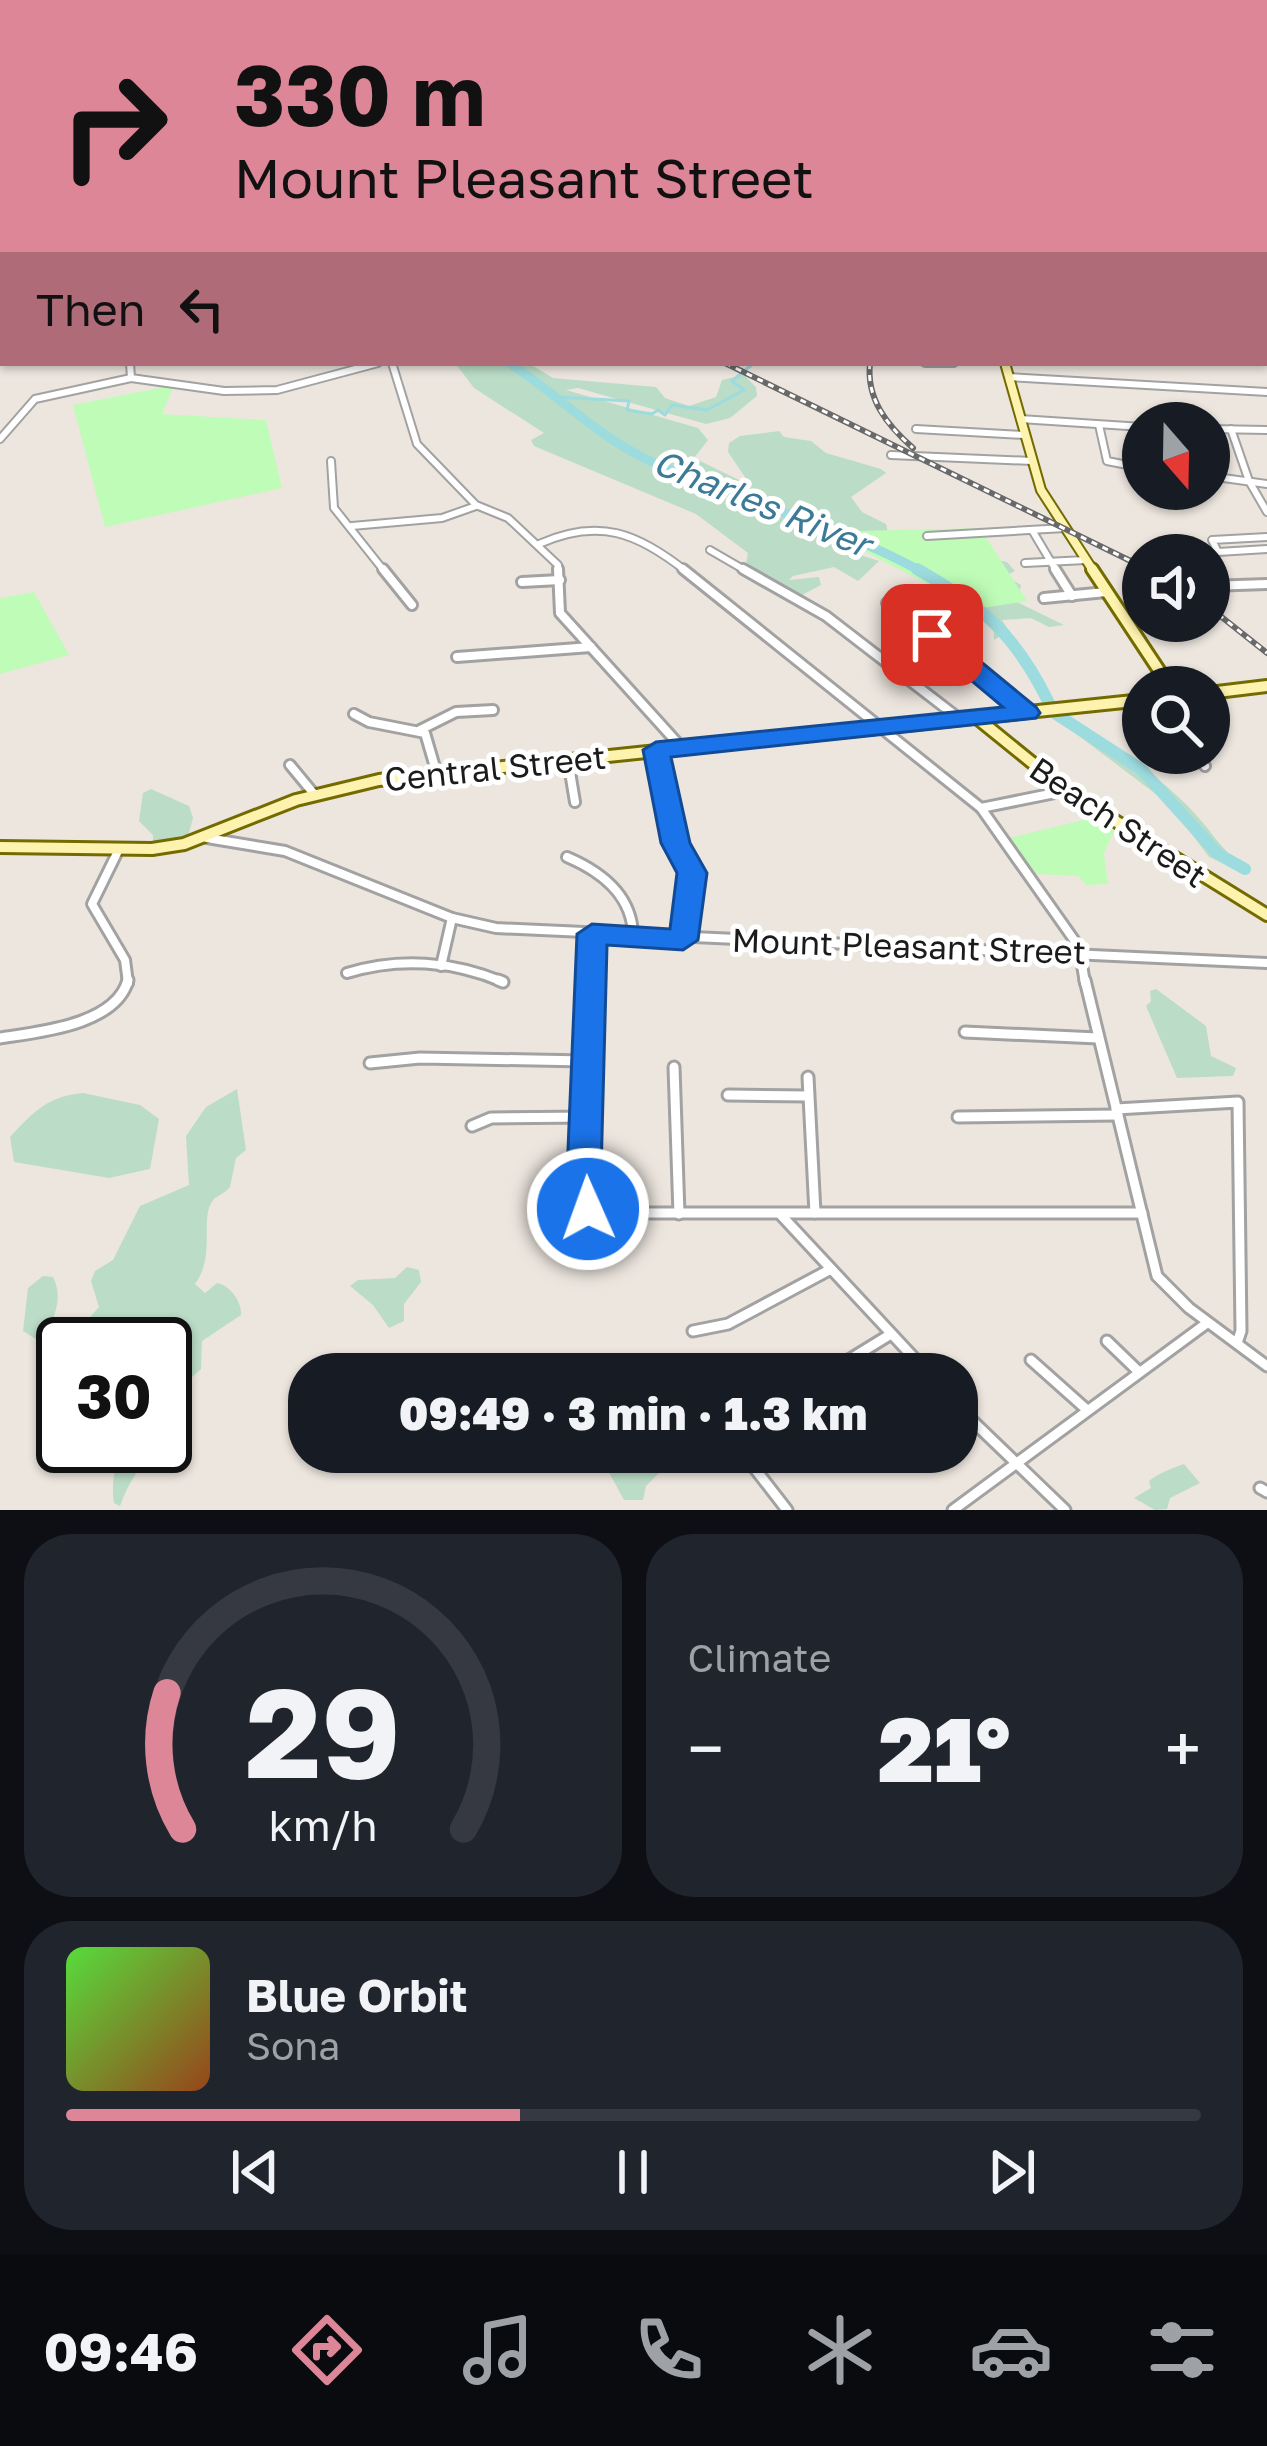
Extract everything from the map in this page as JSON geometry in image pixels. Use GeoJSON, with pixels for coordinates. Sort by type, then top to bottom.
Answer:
{"type":"FeatureCollection","features":[{"type":"Feature","properties":{"kind":"main road"},"geometry":{"type":"LineString","coordinates":[[1006,366],[1040,488],[1156,666]]}},
{"type":"Feature","properties":{"kind":"main road"},"geometry":{"type":"LineString","coordinates":[[1230,690],[1267,686]]}},
{"type":"Feature","properties":{"kind":"main road","name":"Central Street"},"geometry":{"type":"LineString","coordinates":[[0,847],[169,847],[207,838],[314,794],[436,774],[1122,702]]}},
{"type":"Feature","properties":{"kind":"main road","name":"Beach Street"},"geometry":{"type":"LineString","coordinates":[[977,718],[1067,790],[1267,915]]}},
{"type":"Feature","properties":{"kind":"street"},"geometry":{"type":"LineString","coordinates":[[0,439],[35,399],[130,371],[224,392],[301,386],[368,366]]}},
{"type":"Feature","properties":{"kind":"street"},"geometry":{"type":"LineString","coordinates":[[393,366],[415,440],[477,506],[508,518],[558,565],[560,613],[682,748]]}},
{"type":"Feature","properties":{"kind":"street"},"geometry":{"type":"LineString","coordinates":[[1009,377],[1267,392]]}},
{"type":"Feature","properties":{"kind":"street"},"geometry":{"type":"LineString","coordinates":[[1020,419],[1122,426]]}},
{"type":"Feature","properties":{"kind":"street"},"geometry":{"type":"LineString","coordinates":[[1099,425],[1110,463],[1122,465]]}},
{"type":"Feature","properties":{"kind":"street"},"geometry":{"type":"LineString","coordinates":[[916,429],[1024,435]]}},
{"type":"Feature","properties":{"kind":"street"},"geometry":{"type":"LineString","coordinates":[[1267,430],[1232,429],[1249,481],[1267,512]]}},
{"type":"Feature","properties":{"kind":"street"},"geometry":{"type":"LineString","coordinates":[[891,455],[1032,461]]}},
{"type":"Feature","properties":{"kind":"street"},"geometry":{"type":"LineString","coordinates":[[331,460],[330,499],[412,605]]}},
{"type":"Feature","properties":{"kind":"street"},"geometry":{"type":"LineString","coordinates":[[1230,479],[1267,484]]}},
{"type":"Feature","properties":{"kind":"street"},"geometry":{"type":"LineString","coordinates":[[352,526],[442,518],[477,506]]}},
{"type":"Feature","properties":{"kind":"street"},"geometry":{"type":"LineString","coordinates":[[538,544],[586,526],[645,540],[981,808],[1060,916],[1080,952],[1157,1276],[1208,1323],[1267,1366]]}},
{"type":"Feature","properties":{"kind":"street"},"geometry":{"type":"LineString","coordinates":[[927,536],[1065,528]]}},
{"type":"Feature","properties":{"kind":"street"},"geometry":{"type":"LineString","coordinates":[[1032,530],[1072,596]]}},
{"type":"Feature","properties":{"kind":"street"},"geometry":{"type":"LineString","coordinates":[[1267,537],[1212,540],[1217,552],[1267,549]]}},
{"type":"Feature","properties":{"kind":"street"},"geometry":{"type":"LineString","coordinates":[[710,550],[826,616],[962,720]]}},
{"type":"Feature","properties":{"kind":"street"},"geometry":{"type":"LineString","coordinates":[[1025,563],[1086,560]]}},
{"type":"Feature","properties":{"kind":"street"},"geometry":{"type":"LineString","coordinates":[[522,582],[560,580]]}},
{"type":"Feature","properties":{"kind":"street"},"geometry":{"type":"LineString","coordinates":[[1230,585],[1267,584]]}},
{"type":"Feature","properties":{"kind":"street"},"geometry":{"type":"LineString","coordinates":[[1044,598],[1108,592]]}},
{"type":"Feature","properties":{"kind":"street"},"geometry":{"type":"LineString","coordinates":[[886,603],[974,665],[1026,713]]}},
{"type":"Feature","properties":{"kind":"street"},"geometry":{"type":"LineString","coordinates":[[457,657],[592,647]]}},
{"type":"Feature","properties":{"kind":"street"},"geometry":{"type":"LineString","coordinates":[[354,714],[382,725],[420,730],[456,712],[494,710]]}},
{"type":"Feature","properties":{"kind":"street"},"geometry":{"type":"LineString","coordinates":[[420,730],[430,739],[436,774]]}},
{"type":"Feature","properties":{"kind":"street"},"geometry":{"type":"LineString","coordinates":[[656,750],[675,843],[692,873],[683,940]]}},
{"type":"Feature","properties":{"kind":"street"},"geometry":{"type":"LineString","coordinates":[[568,760],[575,802]]}},
{"type":"Feature","properties":{"kind":"street"},"geometry":{"type":"LineString","coordinates":[[290,765],[314,794]]}},
{"type":"Feature","properties":{"kind":"street"},"geometry":{"type":"LineString","coordinates":[[981,808],[1067,790]]}},
{"type":"Feature","properties":{"kind":"street","name":"Mount Pleasant Street"},"geometry":{"type":"LineString","coordinates":[[207,838],[285,851],[452,918],[496,928],[1267,963]]}},
{"type":"Feature","properties":{"kind":"street"},"geometry":{"type":"LineString","coordinates":[[0,1038],[93,1016],[124,994],[129,983],[127,966],[92,904],[119,849]]}},
{"type":"Feature","properties":{"kind":"street"},"geometry":{"type":"LineString","coordinates":[[567,857],[602,873],[634,923],[633,935]]}},
{"type":"Feature","properties":{"kind":"street"},"geometry":{"type":"LineString","coordinates":[[441,966],[452,918]]}},
{"type":"Feature","properties":{"kind":"street"},"geometry":{"type":"LineString","coordinates":[[592,934],[584,1174],[591,1212],[1142,1213]]}},
{"type":"Feature","properties":{"kind":"street"},"geometry":{"type":"LineString","coordinates":[[347,973],[383,965],[441,966],[484,973],[503,982]]}},
{"type":"Feature","properties":{"kind":"street"},"geometry":{"type":"LineString","coordinates":[[965,1032],[1097,1038]]}},
{"type":"Feature","properties":{"kind":"street"},"geometry":{"type":"LineString","coordinates":[[370,1063],[420,1058],[586,1061]]}},
{"type":"Feature","properties":{"kind":"street"},"geometry":{"type":"LineString","coordinates":[[674,1067],[680,1214]]}},
{"type":"Feature","properties":{"kind":"street"},"geometry":{"type":"LineString","coordinates":[[808,1077],[815,1214]]}},
{"type":"Feature","properties":{"kind":"street"},"geometry":{"type":"LineString","coordinates":[[728,1095],[808,1096]]}},
{"type":"Feature","properties":{"kind":"street"},"geometry":{"type":"LineString","coordinates":[[958,1117],[1238,1102],[1241,1331],[1236,1343]]}},
{"type":"Feature","properties":{"kind":"street"},"geometry":{"type":"LineString","coordinates":[[472,1126],[491,1118],[589,1117]]}},
{"type":"Feature","properties":{"kind":"street"},"geometry":{"type":"LineString","coordinates":[[780,1214],[909,1353]]}},
{"type":"Feature","properties":{"kind":"street"},"geometry":{"type":"LineString","coordinates":[[693,1331],[728,1324],[831,1269]]}},
{"type":"Feature","properties":{"kind":"street"},"geometry":{"type":"LineString","coordinates":[[953,1510],[1208,1323]]}},
{"type":"Feature","properties":{"kind":"street"},"geometry":{"type":"LineString","coordinates":[[860,1353],[891,1334]]}},
{"type":"Feature","properties":{"kind":"street"},"geometry":{"type":"LineString","coordinates":[[1107,1342],[1138,1371]]}},
{"type":"Feature","properties":{"kind":"street"},"geometry":{"type":"LineString","coordinates":[[1031,1360],[1086,1409]]}},
{"type":"Feature","properties":{"kind":"street"},"geometry":{"type":"LineString","coordinates":[[978,1427],[1065,1510]]}},
{"type":"Feature","properties":{"kind":"street"},"geometry":{"type":"LineString","coordinates":[[758,1473],[787,1510]]}},
{"type":"Feature","properties":{"kind":"green space"},"geometry":{"type":"Polygon","coordinates":[[[457,366],[533,366],[553,378],[656,387],[665,398],[689,406],[716,397],[722,380],[744,375],[756,387],[757,396],[730,418],[706,424],[578,388],[566,390],[698,428],[708,440],[694,458],[739,480],[745,477],[728,452],[729,443],[740,436],[779,431],[784,437],[811,441],[826,453],[881,469],[886,473],[851,497],[862,512],[886,524],[889,537],[1007,562],[1015,571],[1005,576],[1021,585],[1017,602],[1064,625],[1049,627],[1031,618],[1002,620],[1009,631],[994,640],[993,622],[941,587],[836,533],[822,533],[841,549],[879,561],[858,581],[834,567],[793,576],[789,580],[819,577],[821,585],[802,595],[780,587],[750,569],[748,553],[696,514],[534,446],[531,440],[544,433],[474,388],[457,366]]]}},
{"type":"Feature","properties":{"kind":"green space"},"geometry":{"type":"Polygon","coordinates":[[[174,385],[162,414],[266,420],[282,488],[105,527],[73,405],[174,385]]]}},
{"type":"Feature","properties":{"kind":"green space"},"geometry":{"type":"Polygon","coordinates":[[[980,528],[1027,601],[976,609],[848,543],[855,531],[980,528]]]}},
{"type":"Feature","properties":{"kind":"green space"},"geometry":{"type":"Polygon","coordinates":[[[34,592],[69,655],[0,674],[0,598],[34,592]]]}},
{"type":"Feature","properties":{"kind":"green space"},"geometry":{"type":"Polygon","coordinates":[[[1050,714],[1062,714],[1122,754],[1122,768],[1050,714]]]}},
{"type":"Feature","properties":{"kind":"green space"},"geometry":{"type":"Polygon","coordinates":[[[1129,774],[1150,774],[1182,800],[1230,855],[1235,868],[1209,857],[1169,804],[1129,774]]]}},
{"type":"Feature","properties":{"kind":"green space"},"geometry":{"type":"Polygon","coordinates":[[[151,789],[189,806],[193,818],[188,836],[153,844],[153,835],[139,821],[143,793],[151,789]]]}},
{"type":"Feature","properties":{"kind":"green space"},"geometry":{"type":"Polygon","coordinates":[[[1100,816],[1115,828],[1104,854],[1108,884],[1086,885],[1078,876],[1036,874],[1009,838],[1100,816]]]}},
{"type":"Feature","properties":{"kind":"green space"},"geometry":{"type":"Polygon","coordinates":[[[1156,989],[1206,1026],[1211,1056],[1236,1068],[1233,1076],[1177,1078],[1146,1006],[1150,991],[1156,989]]]}},
{"type":"Feature","properties":{"kind":"green space"},"geometry":{"type":"Polygon","coordinates":[[[237,1089],[246,1150],[236,1158],[230,1187],[209,1207],[205,1261],[195,1284],[205,1293],[217,1283],[227,1287],[238,1300],[241,1315],[202,1341],[201,1369],[192,1377],[192,1317],[90,1317],[99,1307],[91,1281],[95,1271],[113,1260],[140,1206],[189,1185],[186,1136],[206,1107],[237,1089]]]}},
{"type":"Feature","properties":{"kind":"green space"},"geometry":{"type":"Polygon","coordinates":[[[83,1093],[140,1105],[159,1119],[150,1169],[109,1178],[14,1162],[10,1137],[26,1120],[51,1102],[83,1093]]]}},
{"type":"Feature","properties":{"kind":"green space"},"geometry":{"type":"Polygon","coordinates":[[[407,1267],[419,1270],[421,1282],[404,1304],[404,1321],[389,1328],[373,1305],[350,1286],[358,1280],[395,1278],[407,1267]]]}},
{"type":"Feature","properties":{"kind":"green space"},"geometry":{"type":"Polygon","coordinates":[[[43,1276],[53,1277],[57,1286],[53,1317],[36,1317],[36,1339],[23,1331],[28,1288],[43,1276]]]}},
{"type":"Feature","properties":{"kind":"green space"},"geometry":{"type":"Polygon","coordinates":[[[1184,1464],[1200,1483],[1170,1498],[1167,1509],[1155,1510],[1134,1498],[1151,1488],[1152,1478],[1184,1464]]]}},
{"type":"Feature","properties":{"kind":"green space"},"geometry":{"type":"Polygon","coordinates":[[[114,1473],[137,1473],[120,1506],[113,1496],[114,1473]]]}},
{"type":"Feature","properties":{"kind":"green space"},"geometry":{"type":"Polygon","coordinates":[[[609,1473],[659,1473],[646,1486],[643,1500],[624,1500],[609,1473]]]}},
{"type":"Feature","properties":{"kind":"waterway","name":"Charles River"},"geometry":{"type":"LineString","coordinates":[[513,366],[646,459],[855,540],[921,572]]}},
{"type":"Feature","properties":{"kind":"waterway"},"geometry":{"type":"LineString","coordinates":[[556,397],[629,401],[627,410],[652,414],[658,410],[665,415],[672,405],[707,410],[744,390],[732,381],[750,366]]}},
{"type":"Feature","properties":{"kind":"waterway","name":"Charles River"},"geometry":{"type":"LineString","coordinates":[[917,569],[921,572]]}},
{"type":"Feature","properties":{"kind":"waterway","name":"Charles River"},"geometry":{"type":"LineString","coordinates":[[921,572],[996,625],[1024,660],[1050,705]]}},
{"type":"Feature","properties":{"kind":"waterway","name":"Charles River"},"geometry":{"type":"LineString","coordinates":[[1056,714],[1141,769],[1218,854],[1245,869]]}},
{"type":"Feature","properties":{"kind":"railway"},"geometry":{"type":"LineString","coordinates":[[731,366],[1122,557]]}},
{"type":"Feature","properties":{"kind":"railway"},"geometry":{"type":"LineString","coordinates":[[870,366],[871,388],[880,410],[913,448]]}},
{"type":"Feature","properties":{"kind":"railway"},"geometry":{"type":"LineString","coordinates":[[1230,624],[1267,653]]}},
{"type":"Feature","properties":{"kind":"route"},"geometry":{"type":"LineString","coordinates":[[588,1209],[584,1174],[592,934],[683,940],[692,885],[692,873],[675,843],[656,750],[1026,713],[974,665],[932,635]]}}]}
